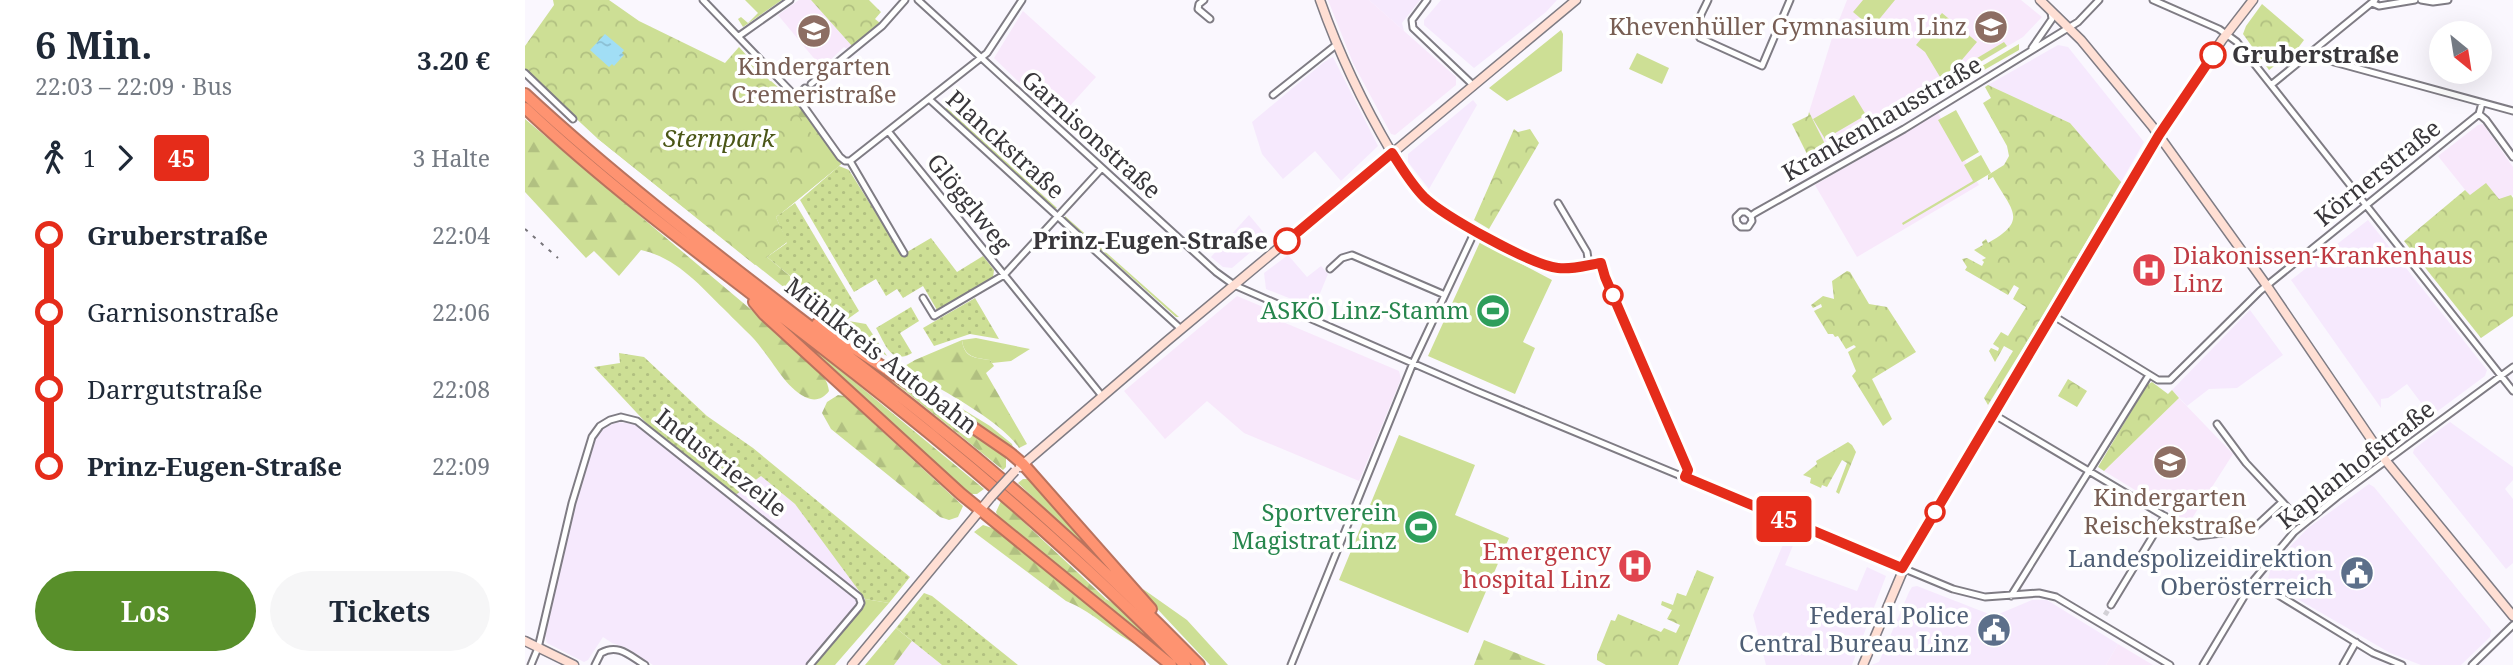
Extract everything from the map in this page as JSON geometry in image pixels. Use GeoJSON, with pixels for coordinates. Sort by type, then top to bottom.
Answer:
{"type":"FeatureCollection","features":[{"type":"Feature","properties":{"kind":"highway","name":"Mühlkreis Autobahn"},"geometry":{"type":"LineString","coordinates":[[525,94],[611,171],[977,458],[1078,548],[1199,665]]}},
{"type":"Feature","properties":{"kind":"highway","name":"Mühlkreis Autobahn"},"geometry":{"type":"LineString","coordinates":[[525,108],[608,181],[918,423],[1106,587],[1185,665]]}},
{"type":"Feature","properties":{"kind":"highway"},"geometry":{"type":"LineString","coordinates":[[741,286],[764,314],[980,510],[1171,665]]}},
{"type":"Feature","properties":{"kind":"highway"},"geometry":{"type":"LineString","coordinates":[[793,313],[850,345],[959,418],[1019,468],[1148,604],[1171,637]]}},
{"type":"Feature","properties":{"kind":"main road"},"geometry":{"type":"LineString","coordinates":[[1319,0],[1336,45],[1361,98],[1392,153]]}},
{"type":"Feature","properties":{"kind":"main road"},"geometry":{"type":"LineString","coordinates":[[852,665],[968,523],[1019,468],[1101,396],[1576,0]]}},
{"type":"Feature","properties":{"kind":"main road"},"geometry":{"type":"LineString","coordinates":[[2040,0],[2069,28],[2159,135],[2267,286],[2386,461],[2513,616]]}},
{"type":"Feature","properties":{"kind":"main road"},"geometry":{"type":"LineString","coordinates":[[1863,665],[1902,568],[2159,135],[2227,33],[2253,0]]}},
{"type":"Feature","properties":{"kind":"main road"},"geometry":{"type":"LineString","coordinates":[[525,642],[574,665]]}},
{"type":"Feature","properties":{"kind":"street"},"geometry":{"type":"LineString","coordinates":[[703,0],[796,96],[839,157],[850,161],[904,253]]}},
{"type":"Feature","properties":{"kind":"street"},"geometry":{"type":"LineString","coordinates":[[739,36],[790,0]]}},
{"type":"Feature","properties":{"kind":"street"},"geometry":{"type":"LineString","coordinates":[[796,96],[883,26],[905,0]]}},
{"type":"Feature","properties":{"kind":"street","name":"Garnisonstraße"},"geometry":{"type":"LineString","coordinates":[[918,0],[1234,285],[1413,363],[1966,593],[1996,598],[2039,593],[2051,595],[2170,665]]}},
{"type":"Feature","properties":{"kind":"street"},"geometry":{"type":"LineString","coordinates":[[850,161],[981,58],[990,49],[1022,0]]}},
{"type":"Feature","properties":{"kind":"street"},"geometry":{"type":"LineString","coordinates":[[1204,0],[1198,9],[1210,19]]}},
{"type":"Feature","properties":{"kind":"street"},"geometry":{"type":"LineString","coordinates":[[1427,0],[1412,20],[1413,28],[1474,86]]}},
{"type":"Feature","properties":{"kind":"street"},"geometry":{"type":"LineString","coordinates":[[1707,0],[1697,24],[1696,31],[1700,38],[1762,66],[1790,0]]}},
{"type":"Feature","properties":{"kind":"street","name":"Krankenhausstraße"},"geometry":{"type":"LineString","coordinates":[[1751,216],[1903,129],[2069,28],[2082,19],[2099,0]]}},
{"type":"Feature","properties":{"kind":"street"},"geometry":{"type":"LineString","coordinates":[[2153,0],[2227,33],[2237,42],[2513,391]]}},
{"type":"Feature","properties":{"kind":"street"},"geometry":{"type":"LineString","coordinates":[[2271,85],[2373,2],[2379,6],[2415,0]]}},
{"type":"Feature","properties":{"kind":"street"},"geometry":{"type":"LineString","coordinates":[[2421,0],[2448,0]]}},
{"type":"Feature","properties":{"kind":"street","name":"Krankenhausstraße"},"geometry":{"type":"LineString","coordinates":[[2030,50],[2052,19],[2051,10]]}},
{"type":"Feature","properties":{"kind":"street"},"geometry":{"type":"LineString","coordinates":[[1273,95],[1336,45]]}},
{"type":"Feature","properties":{"kind":"street"},"geometry":{"type":"LineString","coordinates":[[2314,52],[2323,59],[2513,111]]}},
{"type":"Feature","properties":{"kind":"street"},"geometry":{"type":"LineString","coordinates":[[525,73],[573,119]]}},
{"type":"Feature","properties":{"kind":"street","name":"Planckstraße"},"geometry":{"type":"LineString","coordinates":[[929,99],[1181,329]]}},
{"type":"Feature","properties":{"kind":"street"},"geometry":{"type":"LineString","coordinates":[[2482,103],[2479,114],[2513,157]]}},
{"type":"Feature","properties":{"kind":"street","name":"Körnerstraße"},"geometry":{"type":"LineString","coordinates":[[2149,375],[2167,382],[2174,377],[2267,286],[2479,114]]}},
{"type":"Feature","properties":{"kind":"street","name":"Glögglweg"},"geometry":{"type":"LineString","coordinates":[[888,131],[1101,396]]}},
{"type":"Feature","properties":{"kind":"street"},"geometry":{"type":"LineString","coordinates":[[1392,153],[1424,196],[1475,231],[1547,266],[1563,268],[1601,263],[1688,470],[1685,477]]}},
{"type":"Feature","properties":{"kind":"street"},"geometry":{"type":"LineString","coordinates":[[923,299],[934,316],[1004,275],[1102,168]]}},
{"type":"Feature","properties":{"kind":"street"},"geometry":{"type":"LineString","coordinates":[[1558,203],[1587,252],[1589,265]]}},
{"type":"Feature","properties":{"kind":"street"},"geometry":{"type":"LineString","coordinates":[[1291,665],[1413,363],[1475,231]]}},
{"type":"Feature","properties":{"kind":"street"},"geometry":{"type":"LineString","coordinates":[[1330,269],[1342,258],[1352,255],[1445,295]]}},
{"type":"Feature","properties":{"kind":"street"},"geometry":{"type":"LineString","coordinates":[[2011,596],[2149,375],[2052,315]]}},
{"type":"Feature","properties":{"kind":"street","name":"Kaplanhofstraße"},"geometry":{"type":"LineString","coordinates":[[2203,665],[2254,580],[2303,524],[2513,367]]}},
{"type":"Feature","properties":{"kind":"street"},"geometry":{"type":"LineString","coordinates":[[1993,414],[2198,536],[2253,529],[2282,502]]}},
{"type":"Feature","properties":{"kind":"street","name":"Industriezeile"},"geometry":{"type":"LineString","coordinates":[[531,665],[538,648],[572,503],[594,432],[610,419],[621,417],[634,419],[859,597],[859,607],[810,665]]}},
{"type":"Feature","properties":{"kind":"street"},"geometry":{"type":"LineString","coordinates":[[2217,424],[2246,463],[2303,524]]}},
{"type":"Feature","properties":{"kind":"street"},"geometry":{"type":"LineString","coordinates":[[2111,605],[2165,516]]}},
{"type":"Feature","properties":{"kind":"street"},"geometry":{"type":"LineString","coordinates":[[2254,580],[2373,653],[2402,665]]}},
{"type":"Feature","properties":{"kind":"street"},"geometry":{"type":"LineString","coordinates":[[2100,624],[2104,617]]}},
{"type":"Feature","properties":{"kind":"street"},"geometry":{"type":"LineString","coordinates":[[2472,665],[2513,625]]}},
{"type":"Feature","properties":{"kind":"street"},"geometry":{"type":"LineString","coordinates":[[2343,665],[2356,642]]}},
{"type":"Feature","properties":{"kind":"street"},"geometry":{"type":"LineString","coordinates":[[595,665],[601,653],[611,649],[618,649],[645,665]]}},
{"type":"Feature","properties":{"kind":"shaded area","name":"Kindergarten Cremeristraße"},"geometry":{"type":"Polygon","coordinates":[[[799,0],[811,0],[852,46],[847,49],[844,47],[822,68],[778,15],[799,0]]]}},
{"type":"Feature","properties":{"kind":"shaded area"},"geometry":{"type":"Polygon","coordinates":[[[1328,0],[1369,0],[1456,77],[1456,85],[1395,135],[1391,134],[1353,63],[1328,0]]]}},
{"type":"Feature","properties":{"kind":"shaded area"},"geometry":{"type":"Polygon","coordinates":[[[1369,0],[1420,0],[1402,23],[1404,31],[1369,0]]]}},
{"type":"Feature","properties":{"kind":"shaded area"},"geometry":{"type":"Polygon","coordinates":[[[1441,0],[1557,0],[1546,12],[1474,68],[1424,25],[1424,20],[1441,0]]]}},
{"type":"Feature","properties":{"kind":"shaded area"},"geometry":{"type":"Polygon","coordinates":[[[1847,0],[2021,0],[2042,17],[2023,37],[1829,152],[1809,112],[1847,0]]]}},
{"type":"Feature","properties":{"kind":"shaded area"},"geometry":{"type":"Polygon","coordinates":[[[1023,11],[1096,77],[1059,118],[1060,112],[1032,88],[1024,87],[994,58],[1023,11]]]}},
{"type":"Feature","properties":{"kind":"shaded area"},"geometry":{"type":"Polygon","coordinates":[[[2058,45],[2068,47],[2144,142],[2121,182],[2070,123],[1988,85],[2058,45]]]}},
{"type":"Feature","properties":{"kind":"shaded area"},"geometry":{"type":"Polygon","coordinates":[[[1333,57],[1378,146],[1341,181],[1315,151],[1283,179],[1262,154],[1252,122],[1333,57]]]}},
{"type":"Feature","properties":{"kind":"shaded area"},"geometry":{"type":"Polygon","coordinates":[[[1473,100],[1477,105],[1429,189],[1408,162],[1408,154],[1473,100]]]}},
{"type":"Feature","properties":{"kind":"shaded area"},"geometry":{"type":"Polygon","coordinates":[[[1938,113],[1979,185],[1857,257],[1815,185],[1938,113]]]}},
{"type":"Feature","properties":{"kind":"shaded area"},"geometry":{"type":"Polygon","coordinates":[[[2483,124],[2513,167],[2513,195],[2500,200],[2470,196],[2438,156],[2483,124]]]}},
{"type":"Feature","properties":{"kind":"shaded area"},"geometry":{"type":"Polygon","coordinates":[[[1249,215],[1270,240],[1259,245],[1232,268],[1223,267],[1211,257],[1249,215]]]}},
{"type":"Feature","properties":{"kind":"shaded area"},"geometry":{"type":"Polygon","coordinates":[[[2368,220],[2487,370],[2485,376],[2431,416],[2407,384],[2388,398],[2381,399],[2381,408],[2291,280],[2368,220]]]}},
{"type":"Feature","properties":{"kind":"shaded area"},"geometry":{"type":"Polygon","coordinates":[[[1288,255],[1307,277],[1321,266],[1328,274],[1314,308],[1266,289],[1264,273],[1288,255]]]}},
{"type":"Feature","properties":{"kind":"shaded area"},"geometry":{"type":"Polygon","coordinates":[[[1237,296],[1268,309],[1269,316],[1399,371],[1401,379],[1359,481],[1244,433],[1207,401],[1165,439],[1124,391],[1237,296]]]}},
{"type":"Feature","properties":{"kind":"shaded area"},"geometry":{"type":"Polygon","coordinates":[[[2250,310],[2283,355],[2237,388],[2209,389],[2187,406],[2172,390],[2250,310]]]}},
{"type":"Feature","properties":{"kind":"shaded area","name":"Kindergarten Reischekstraße"},"geometry":{"type":"Polygon","coordinates":[[[2179,398],[2233,454],[2189,523],[2104,471],[2179,398]]]}},
{"type":"Feature","properties":{"kind":"shaded area"},"geometry":{"type":"Polygon","coordinates":[[[618,422],[634,424],[640,428],[844,591],[856,597],[860,608],[814,665],[653,665],[627,648],[603,637],[584,662],[547,643],[545,636],[577,496],[595,440],[603,428],[618,422]]]}},
{"type":"Feature","properties":{"kind":"shaded area"},"geometry":{"type":"Polygon","coordinates":[[[2450,422],[2513,467],[2513,480],[2505,489],[2513,499],[2513,563],[2506,569],[2413,453],[2414,449],[2450,422]]]}},
{"type":"Feature","properties":{"kind":"shaded area"},"geometry":{"type":"Polygon","coordinates":[[[761,476],[795,504],[860,590],[847,586],[808,552],[734,496],[761,476]]]}},
{"type":"Feature","properties":{"kind":"shaded area","name":"Landespolizeidirektion Oberösterreich"},"geometry":{"type":"Polygon","coordinates":[[[2369,484],[2491,630],[2490,637],[2461,665],[2421,665],[2390,653],[2272,584],[2268,579],[2279,558],[2308,528],[2369,484]]]}},
{"type":"Feature","properties":{"kind":"shaded area"},"geometry":{"type":"Polygon","coordinates":[[[1787,535],[1796,538],[1785,565],[1857,591],[1867,567],[1886,576],[1852,665],[1766,665],[1753,615],[1787,535]]]}},
{"type":"Feature","properties":{"kind":"shaded area","name":"Federal Police Central Bureau Linz"},"geometry":{"type":"Polygon","coordinates":[[[1917,586],[1994,616],[2032,600],[2047,600],[2118,644],[2106,665],[1871,665],[1879,662],[1909,592],[1912,587],[1917,586]]]}},
{"type":"Feature","properties":{"kind":"shaded area"},"geometry":{"type":"Polygon","coordinates":[[[912,641],[942,665],[894,665],[912,641]]]}},
{"type":"Feature","properties":{"kind":"shaded area"},"geometry":{"type":"Polygon","coordinates":[[[2118,644],[2153,665],[2106,665],[2118,644]]]}},
{"type":"Feature","properties":{"kind":"green space","name":"Sternpark"},"geometry":{"type":"Polygon","coordinates":[[[553,0],[609,0],[639,21],[725,63],[739,47],[791,104],[834,166],[839,166],[776,217],[787,242],[755,265],[597,138],[525,71],[525,46],[554,5],[553,0]]]}},
{"type":"Feature","properties":{"kind":"green space"},"geometry":{"type":"Polygon","coordinates":[[[745,0],[782,0],[743,27],[738,19],[741,17],[748,23],[758,13],[745,0]]]}},
{"type":"Feature","properties":{"kind":"green space"},"geometry":{"type":"Polygon","coordinates":[[[811,0],[869,0],[881,12],[875,19],[880,23],[852,46],[811,0]]]}},
{"type":"Feature","properties":{"kind":"green space"},"geometry":{"type":"Polygon","coordinates":[[[1863,0],[1895,0],[1872,28],[1853,12],[1863,0]]]}},
{"type":"Feature","properties":{"kind":"green space"},"geometry":{"type":"Polygon","coordinates":[[[2262,4],[2304,40],[2298,48],[2269,70],[2243,34],[2262,4]]]}},
{"type":"Feature","properties":{"kind":"green space"},"geometry":{"type":"Polygon","coordinates":[[[1942,13],[1977,42],[1955,68],[1940,77],[1925,52],[1916,45],[1942,13]]]}},
{"type":"Feature","properties":{"kind":"green space"},"geometry":{"type":"Polygon","coordinates":[[[1561,30],[1562,71],[1507,101],[1489,88],[1561,30]]]}},
{"type":"Feature","properties":{"kind":"green space"},"geometry":{"type":"Polygon","coordinates":[[[2004,42],[2007,46],[1918,99],[1915,95],[2004,42]]]}},
{"type":"Feature","properties":{"kind":"green space"},"geometry":{"type":"Polygon","coordinates":[[[682,43],[705,67],[696,69],[679,84],[659,92],[634,113],[624,134],[628,141],[652,170],[678,186],[703,187],[701,168],[717,154],[741,162],[773,186],[782,179],[794,180],[805,186],[823,173],[823,169],[811,172],[800,168],[805,152],[794,147],[788,150],[780,132],[766,118],[752,123],[739,138],[739,152],[731,147],[730,142],[724,141],[722,135],[728,118],[740,107],[743,109],[750,106],[745,100],[754,87],[761,87],[771,81],[809,114],[845,161],[779,215],[731,171],[711,192],[714,204],[771,247],[774,245],[770,233],[779,224],[787,242],[767,257],[843,320],[866,324],[887,356],[849,332],[847,335],[831,325],[597,138],[682,43]]]}},
{"type":"Feature","properties":{"kind":"green space"},"geometry":{"type":"Polygon","coordinates":[[[2019,44],[2019,50],[1923,105],[1920,103],[2019,44]]]}},
{"type":"Feature","properties":{"kind":"green space"},"geometry":{"type":"Polygon","coordinates":[[[1637,53],[1669,68],[1662,84],[1629,69],[1637,53]]]}},
{"type":"Feature","properties":{"kind":"green space"},"geometry":{"type":"Polygon","coordinates":[[[1988,85],[2070,123],[2121,182],[1988,405],[1984,398],[2013,351],[2004,346],[1995,362],[1989,351],[1991,348],[1998,351],[1999,348],[1993,344],[2001,332],[2008,336],[2026,307],[2013,299],[2019,288],[2014,285],[2008,295],[1965,270],[1967,267],[1962,259],[1967,258],[1982,266],[1982,260],[1986,258],[1974,250],[1983,245],[1982,242],[1986,239],[1988,243],[2001,235],[2013,221],[2011,207],[2006,198],[1993,177],[1988,180],[1988,175],[2004,165],[2009,156],[2007,146],[1983,103],[1991,98],[1985,87],[1988,85]]]}},
{"type":"Feature","properties":{"kind":"green space"},"geometry":{"type":"Polygon","coordinates":[[[1854,95],[1866,115],[1825,139],[1813,119],[1854,95]]]}},
{"type":"Feature","properties":{"kind":"green space"},"geometry":{"type":"Polygon","coordinates":[[[1911,108],[1911,112],[1813,167],[1911,108]]]}},
{"type":"Feature","properties":{"kind":"green space"},"geometry":{"type":"Polygon","coordinates":[[[945,109],[1057,208],[1054,209],[945,109]]]}},
{"type":"Feature","properties":{"kind":"green space"},"geometry":{"type":"Polygon","coordinates":[[[1956,110],[1979,152],[1962,162],[1938,120],[1956,110]]]}},
{"type":"Feature","properties":{"kind":"green space"},"geometry":{"type":"Polygon","coordinates":[[[1809,112],[1829,152],[1811,162],[1792,124],[1808,116],[1809,112]]]}},
{"type":"Feature","properties":{"kind":"green space"},"geometry":{"type":"Polygon","coordinates":[[[525,119],[810,360],[827,384],[827,394],[819,399],[812,399],[798,393],[786,382],[750,335],[699,284],[667,260],[641,250],[619,276],[594,251],[586,258],[525,192],[525,119]]]}},
{"type":"Feature","properties":{"kind":"green space"},"geometry":{"type":"Polygon","coordinates":[[[1514,129],[1518,132],[1530,129],[1539,143],[1489,229],[1474,220],[1514,129]]]}},
{"type":"Feature","properties":{"kind":"green space"},"geometry":{"type":"Polygon","coordinates":[[[1981,155],[1991,173],[1903,225],[1902,223],[1973,181],[1964,165],[1981,155]]]}},
{"type":"Feature","properties":{"kind":"green space"},"geometry":{"type":"Polygon","coordinates":[[[839,166],[849,170],[902,255],[931,238],[957,272],[983,256],[994,270],[993,278],[937,310],[923,286],[903,298],[897,289],[886,296],[876,279],[854,292],[800,200],[839,166]]]}},
{"type":"Feature","properties":{"kind":"green space"},"geometry":{"type":"Polygon","coordinates":[[[2486,183],[2499,199],[2511,195],[2513,198],[2513,316],[2481,338],[2404,241],[2465,190],[2470,195],[2486,183]]]}},
{"type":"Feature","properties":{"kind":"green space"},"geometry":{"type":"Polygon","coordinates":[[[795,203],[859,311],[845,321],[767,257],[787,243],[776,217],[795,203]]]}},
{"type":"Feature","properties":{"kind":"green space"},"geometry":{"type":"Polygon","coordinates":[[[1065,216],[1179,317],[1176,317],[1065,216]]]}},
{"type":"Feature","properties":{"kind":"green space","name":"ASKÖ Linz-Stamm"},"geometry":{"type":"Polygon","coordinates":[[[1480,242],[1552,280],[1523,342],[1535,348],[1515,394],[1428,356],[1480,242]]]}},
{"type":"Feature","properties":{"kind":"green space"},"geometry":{"type":"Polygon","coordinates":[[[1847,271],[1869,304],[1887,307],[1916,352],[1872,379],[1892,419],[1883,426],[1852,376],[1856,371],[1848,352],[1856,347],[1854,345],[1846,349],[1838,336],[1828,334],[1814,311],[1822,307],[1821,304],[1813,308],[1811,305],[1823,296],[1834,299],[1832,281],[1847,271]]]}},
{"type":"Feature","properties":{"kind":"green space"},"geometry":{"type":"Polygon","coordinates":[[[975,298],[999,339],[970,334],[934,346],[923,328],[975,298]]]}},
{"type":"Feature","properties":{"kind":"green space"},"geometry":{"type":"Polygon","coordinates":[[[911,307],[919,321],[900,333],[912,353],[899,357],[886,346],[876,328],[911,307]]]}},
{"type":"Feature","properties":{"kind":"green space"},"geometry":{"type":"Polygon","coordinates":[[[787,326],[984,489],[977,494],[968,494],[787,326]]]}},
{"type":"Feature","properties":{"kind":"green space"},"geometry":{"type":"Polygon","coordinates":[[[847,338],[990,426],[1012,444],[1014,451],[847,338]]]}},
{"type":"Feature","properties":{"kind":"green space"},"geometry":{"type":"Polygon","coordinates":[[[976,338],[1030,349],[1011,361],[992,363],[990,360],[971,356],[965,350],[962,340],[976,338]]]}},
{"type":"Feature","properties":{"kind":"green space"},"geometry":{"type":"Polygon","coordinates":[[[962,340],[968,354],[990,360],[994,366],[986,373],[1027,444],[1019,448],[983,415],[903,367],[962,340]]]}},
{"type":"Feature","properties":{"kind":"green space"},"geometry":{"type":"Polygon","coordinates":[[[842,344],[1006,456],[1006,467],[1003,470],[842,344]]]}},
{"type":"Feature","properties":{"kind":"green space"},"geometry":{"type":"Polygon","coordinates":[[[619,353],[644,357],[707,416],[753,448],[910,577],[889,603],[865,599],[795,504],[761,476],[734,496],[650,427],[594,367],[620,363],[619,353]]]}},
{"type":"Feature","properties":{"kind":"green space"},"geometry":{"type":"Polygon","coordinates":[[[2068,379],[2087,391],[2077,407],[2058,396],[2068,379]]]}},
{"type":"Feature","properties":{"kind":"green space"},"geometry":{"type":"Polygon","coordinates":[[[2152,382],[2168,394],[2172,390],[2179,398],[2104,471],[2098,467],[2147,385],[2152,382]]]}},
{"type":"Feature","properties":{"kind":"green space"},"geometry":{"type":"Polygon","coordinates":[[[838,395],[844,396],[963,506],[958,517],[949,520],[940,517],[831,429],[822,413],[827,402],[838,395]]]}},
{"type":"Feature","properties":{"kind":"green space","name":"Sportverein Magistrat Linz"},"geometry":{"type":"Polygon","coordinates":[[[1399,435],[1475,465],[1455,515],[1509,538],[1468,633],[1339,580],[1399,435]]]}},
{"type":"Feature","properties":{"kind":"green space"},"geometry":{"type":"Polygon","coordinates":[[[1848,442],[1856,452],[1839,494],[1836,492],[1847,463],[1842,460],[1827,487],[1822,485],[1821,488],[1810,483],[1811,478],[1803,475],[1817,464],[1816,461],[1848,442]]]}},
{"type":"Feature","properties":{"kind":"green space"},"geometry":{"type":"Polygon","coordinates":[[[1029,479],[1130,589],[1018,483],[1029,479]]]}},
{"type":"Feature","properties":{"kind":"green space"},"geometry":{"type":"Polygon","coordinates":[[[1001,501],[1106,599],[1103,603],[1000,521],[996,512],[1001,501]]]}},
{"type":"Feature","properties":{"kind":"green space"},"geometry":{"type":"Polygon","coordinates":[[[983,525],[995,529],[1146,649],[1125,639],[1087,612],[1066,601],[974,532],[983,525]]]}},
{"type":"Feature","properties":{"kind":"green space"},"geometry":{"type":"Polygon","coordinates":[[[1697,570],[1714,577],[1678,665],[1606,665],[1597,660],[1611,620],[1615,621],[1618,614],[1661,632],[1664,628],[1676,633],[1680,625],[1667,619],[1672,610],[1661,605],[1662,601],[1673,605],[1677,593],[1686,596],[1697,570]]]}},
{"type":"Feature","properties":{"kind":"green space"},"geometry":{"type":"Polygon","coordinates":[[[1143,589],[1187,620],[1228,665],[1210,665],[1147,598],[1143,589]]]}},
{"type":"Feature","properties":{"kind":"green space"},"geometry":{"type":"Polygon","coordinates":[[[924,593],[932,596],[1018,665],[942,665],[896,628],[924,593]]]}},
{"type":"Feature","properties":{"kind":"green space"},"geometry":{"type":"Polygon","coordinates":[[[865,599],[889,603],[835,665],[816,665],[814,663],[864,607],[865,599]]]}},
{"type":"Feature","properties":{"kind":"green space"},"geometry":{"type":"Polygon","coordinates":[[[1106,599],[1125,610],[1180,665],[1103,603],[1106,599]]]}},
{"type":"Feature","properties":{"kind":"green space"},"geometry":{"type":"Polygon","coordinates":[[[896,628],[912,641],[894,665],[865,665],[896,628]]]}},
{"type":"Feature","properties":{"kind":"green space"},"geometry":{"type":"Polygon","coordinates":[[[1484,640],[1546,665],[1474,665],[1484,640]]]}},
{"type":"Feature","properties":{"kind":"water"},"geometry":{"type":"Polygon","coordinates":[[[605,34],[624,50],[624,55],[614,66],[612,64],[609,67],[590,50],[605,34]]]}},
{"type":"Feature","properties":{"kind":"tunnel"},"geometry":{"type":"LineString","coordinates":[[2105,615],[2111,605]]}},
{"type":"Feature","properties":{"kind":"railway"},"geometry":{"type":"LineString","coordinates":[[525,229],[558,258]]}},
{"type":"Feature","properties":{"kind":"bus line","name":"45"},"geometry":{"type":"LineString","coordinates":[[1287,241],[1392,153],[1416,188],[1431,204],[1475,231],[1537,262],[1555,268],[1601,263],[1688,470],[1685,477],[1902,568],[2159,135],[2213,55]]}},
{"type":"Feature","properties":{"kind":"place","name":"Khevenhüller Gymnasium Linz"},"geometry":{"type":"Point","coordinates":[1991,27]}},
{"type":"Feature","properties":{"kind":"place","name":"Kindergarten Cremeristraße"},"geometry":{"type":"Point","coordinates":[814,31]}},
{"type":"Feature","properties":{"kind":"place","name":"Gruberstraße"},"geometry":{"type":"Point","coordinates":[2213,55]}},
{"type":"Feature","properties":{"kind":"place","name":"Prinz-Eugen-Straße"},"geometry":{"type":"Point","coordinates":[1287,241]}},
{"type":"Feature","properties":{"kind":"place","name":"Diakonissen-Krankenhaus Linz"},"geometry":{"type":"Point","coordinates":[2149,270]}},
{"type":"Feature","properties":{"kind":"place","name":"ASKÖ Linz-Stamm"},"geometry":{"type":"Point","coordinates":[1493,311]}},
{"type":"Feature","properties":{"kind":"place","name":"Kindergarten Reischekstraße"},"geometry":{"type":"Point","coordinates":[2170,462]}},
{"type":"Feature","properties":{"kind":"place","name":"Sportverein Magistrat Linz"},"geometry":{"type":"Point","coordinates":[1421,527]}},
{"type":"Feature","properties":{"kind":"place","name":"Emergency hospital Linz"},"geometry":{"type":"Point","coordinates":[1635,566]}},
{"type":"Feature","properties":{"kind":"place","name":"Landespolizeidirektion Oberösterreich"},"geometry":{"type":"Point","coordinates":[2357,573]}},
{"type":"Feature","properties":{"kind":"place","name":"Federal Police Central Bureau Linz"},"geometry":{"type":"Point","coordinates":[1994,630]}}]}
